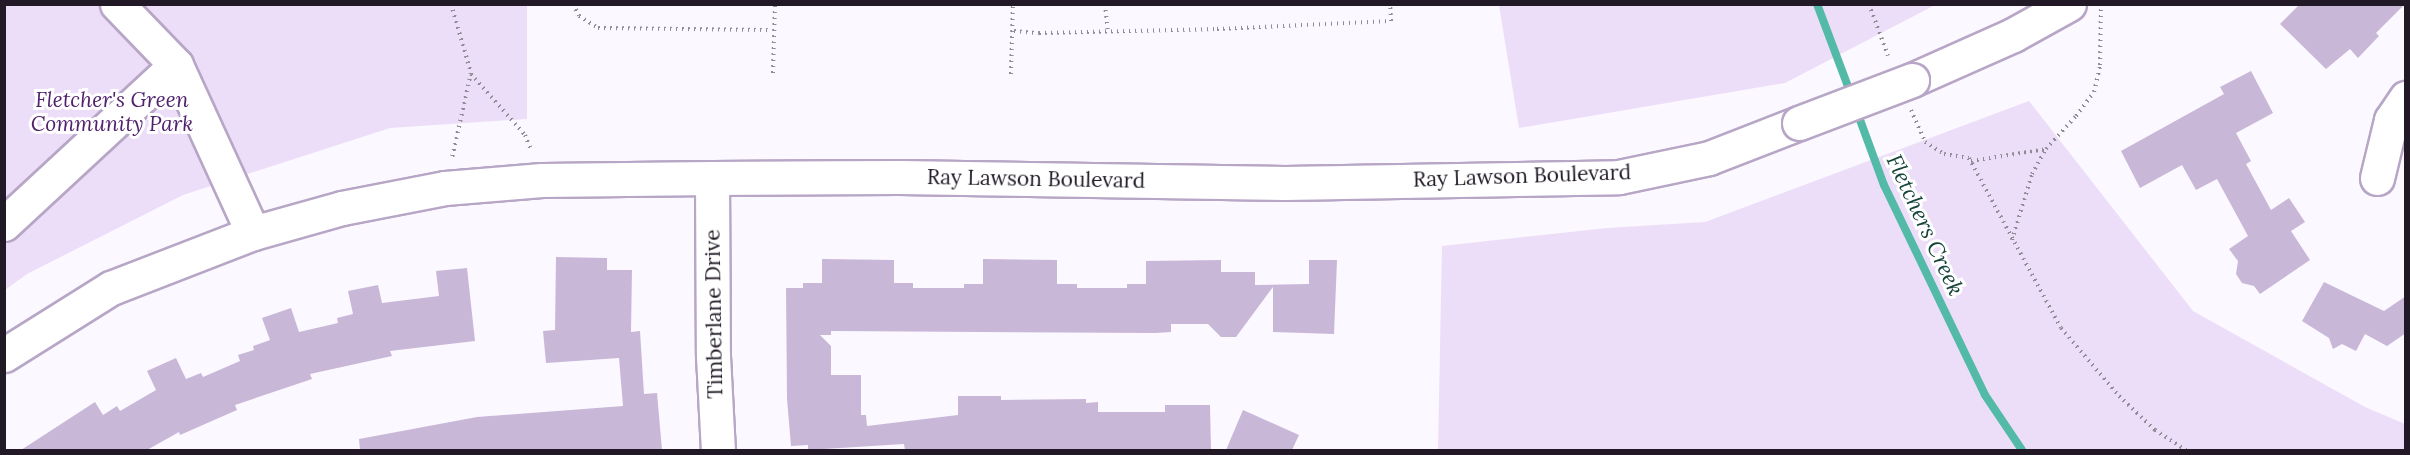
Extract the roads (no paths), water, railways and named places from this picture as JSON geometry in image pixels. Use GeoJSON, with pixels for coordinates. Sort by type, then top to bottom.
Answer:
{"type":"FeatureCollection","features":[{"type":"Feature","properties":{"kind":"street"},"geometry":{"type":"LineString","coordinates":[[117,4],[176,65],[253,233]]}},
{"type":"Feature","properties":{"kind":"street","name":"Ray Lawson Boulevard"},"geometry":{"type":"LineString","coordinates":[[4,355],[111,288],[253,233],[342,208],[445,188],[542,180],[712,178],[900,177],[1285,183],[1619,177],[1709,158],[1905,85],[2013,35],[2069,4]]}},
{"type":"Feature","properties":{"kind":"street"},"geometry":{"type":"LineString","coordinates":[[4,224],[176,65]]}},
{"type":"Feature","properties":{"kind":"street"},"geometry":{"type":"LineString","coordinates":[[2377,178],[2391,120],[2406,98]]}},
{"type":"Feature","properties":{"kind":"street","name":"Timberlane Drive"},"geometry":{"type":"LineString","coordinates":[[712,178],[713,356],[717,450]]}},
{"type":"Feature","properties":{"kind":"waterway","name":"Fletchers Creek"},"geometry":{"type":"LineString","coordinates":[[1817,4],[1852,97]]}},
{"type":"Feature","properties":{"kind":"waterway","name":"Fletchers Creek"},"geometry":{"type":"LineString","coordinates":[[1856,109],[1884,185],[1985,395],[2022,450]]}},
{"type":"Feature","properties":{"kind":"park label","name":"Fletcher's Green Community Park"},"geometry":{"type":"Point","coordinates":[112,112]}}]}
